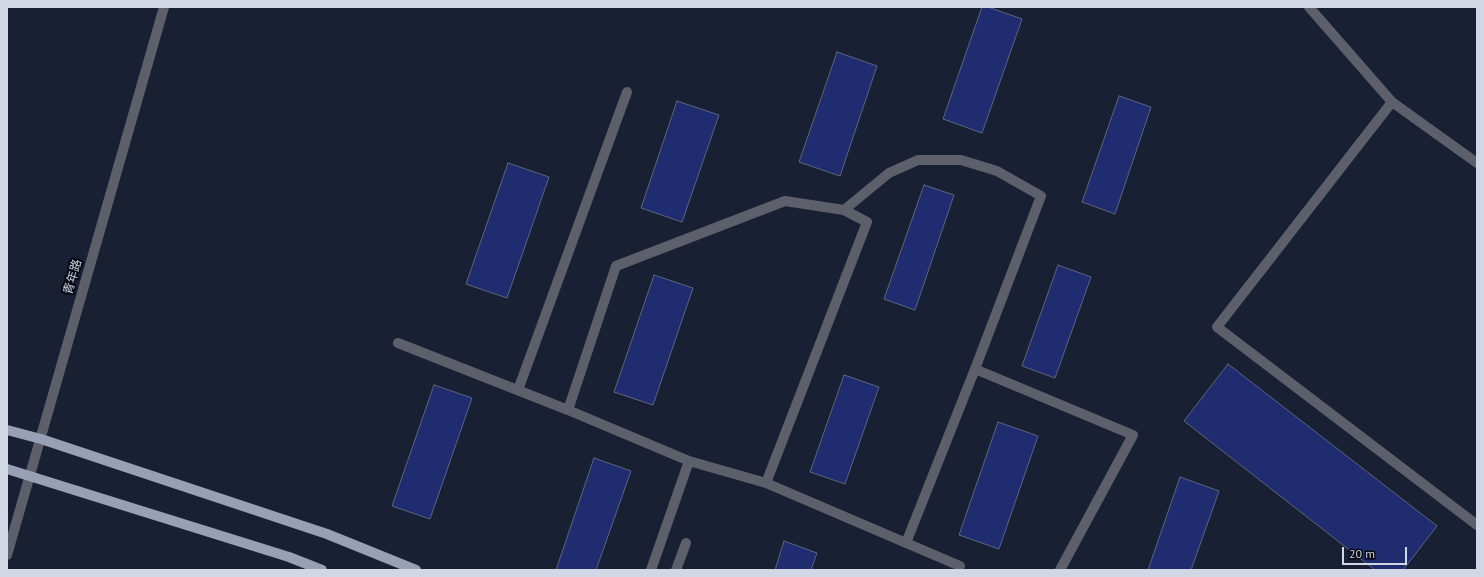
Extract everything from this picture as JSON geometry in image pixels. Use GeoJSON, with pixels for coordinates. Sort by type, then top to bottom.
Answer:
{"type":"FeatureCollection","features":[{"type":"Feature","properties":{"kind":"main road"},"geometry":{"type":"LineString","coordinates":[[7,430],[40,439],[327,534],[416,570]]}},
{"type":"Feature","properties":{"kind":"main road"},"geometry":{"type":"LineString","coordinates":[[7,469],[289,557],[322,570]]}},
{"type":"Feature","properties":{"kind":"street","name":"青年路"},"geometry":{"type":"LineString","coordinates":[[7,555],[164,7]]}},
{"type":"Feature","properties":{"kind":"street"},"geometry":{"type":"LineString","coordinates":[[1309,7],[1392,102],[1477,163]]}},
{"type":"Feature","properties":{"kind":"street"},"geometry":{"type":"LineString","coordinates":[[518,390],[628,92]]}},
{"type":"Feature","properties":{"kind":"street"},"geometry":{"type":"LineString","coordinates":[[1392,102],[1217,327],[1477,524]]}},
{"type":"Feature","properties":{"kind":"street"},"geometry":{"type":"LineString","coordinates":[[844,210],[889,174],[918,160],[961,160],[997,171],[1042,196],[906,543]]}},
{"type":"Feature","properties":{"kind":"street"},"geometry":{"type":"LineString","coordinates":[[568,410],[616,266],[785,201],[844,210],[867,222],[766,482]]}},
{"type":"Feature","properties":{"kind":"street"},"geometry":{"type":"LineString","coordinates":[[398,343],[568,410],[689,461],[766,482],[960,566]]}},
{"type":"Feature","properties":{"kind":"street"},"geometry":{"type":"LineString","coordinates":[[975,369],[1133,435],[1060,570]]}},
{"type":"Feature","properties":{"kind":"street"},"geometry":{"type":"LineString","coordinates":[[651,570],[689,461]]}},
{"type":"Feature","properties":{"kind":"street"},"geometry":{"type":"LineString","coordinates":[[676,570],[686,543]]}},
{"type":"Feature","properties":{"kind":"building"},"geometry":{"type":"Polygon","coordinates":[[[982,7],[988,7],[1022,19],[982,133],[943,119],[982,7]]]}},
{"type":"Feature","properties":{"kind":"building"},"geometry":{"type":"Polygon","coordinates":[[[837,52],[877,66],[840,176],[799,162],[837,52]]]}},
{"type":"Feature","properties":{"kind":"building"},"geometry":{"type":"Polygon","coordinates":[[[1119,96],[1151,107],[1115,214],[1082,202],[1119,96]]]}},
{"type":"Feature","properties":{"kind":"building"},"geometry":{"type":"Polygon","coordinates":[[[677,101],[719,115],[682,222],[641,208],[677,101]]]}},
{"type":"Feature","properties":{"kind":"building"},"geometry":{"type":"Polygon","coordinates":[[[508,163],[549,177],[507,298],[466,284],[508,163]]]}},
{"type":"Feature","properties":{"kind":"building"},"geometry":{"type":"Polygon","coordinates":[[[924,185],[954,195],[915,310],[884,299],[924,185]]]}},
{"type":"Feature","properties":{"kind":"building"},"geometry":{"type":"Polygon","coordinates":[[[1058,265],[1091,277],[1055,378],[1022,366],[1058,265]]]}},
{"type":"Feature","properties":{"kind":"building"},"geometry":{"type":"Polygon","coordinates":[[[654,275],[693,288],[653,405],[614,392],[654,275]]]}},
{"type":"Feature","properties":{"kind":"building"},"geometry":{"type":"Polygon","coordinates":[[[1228,364],[1437,526],[1403,570],[1375,570],[1184,421],[1228,364]]]}},
{"type":"Feature","properties":{"kind":"building"},"geometry":{"type":"Polygon","coordinates":[[[844,375],[879,387],[845,484],[810,472],[844,375]]]}},
{"type":"Feature","properties":{"kind":"building"},"geometry":{"type":"Polygon","coordinates":[[[434,385],[472,398],[430,519],[392,506],[434,385]]]}},
{"type":"Feature","properties":{"kind":"building"},"geometry":{"type":"Polygon","coordinates":[[[998,422],[1038,436],[999,549],[959,535],[998,422]]]}},
{"type":"Feature","properties":{"kind":"building"},"geometry":{"type":"Polygon","coordinates":[[[594,458],[631,471],[596,570],[556,570],[594,458]]]}},
{"type":"Feature","properties":{"kind":"building"},"geometry":{"type":"Polygon","coordinates":[[[1180,477],[1219,491],[1191,570],[1148,570],[1180,477]]]}},
{"type":"Feature","properties":{"kind":"building"},"geometry":{"type":"Polygon","coordinates":[[[784,541],[817,553],[811,570],[775,570],[784,541]]]}}]}
